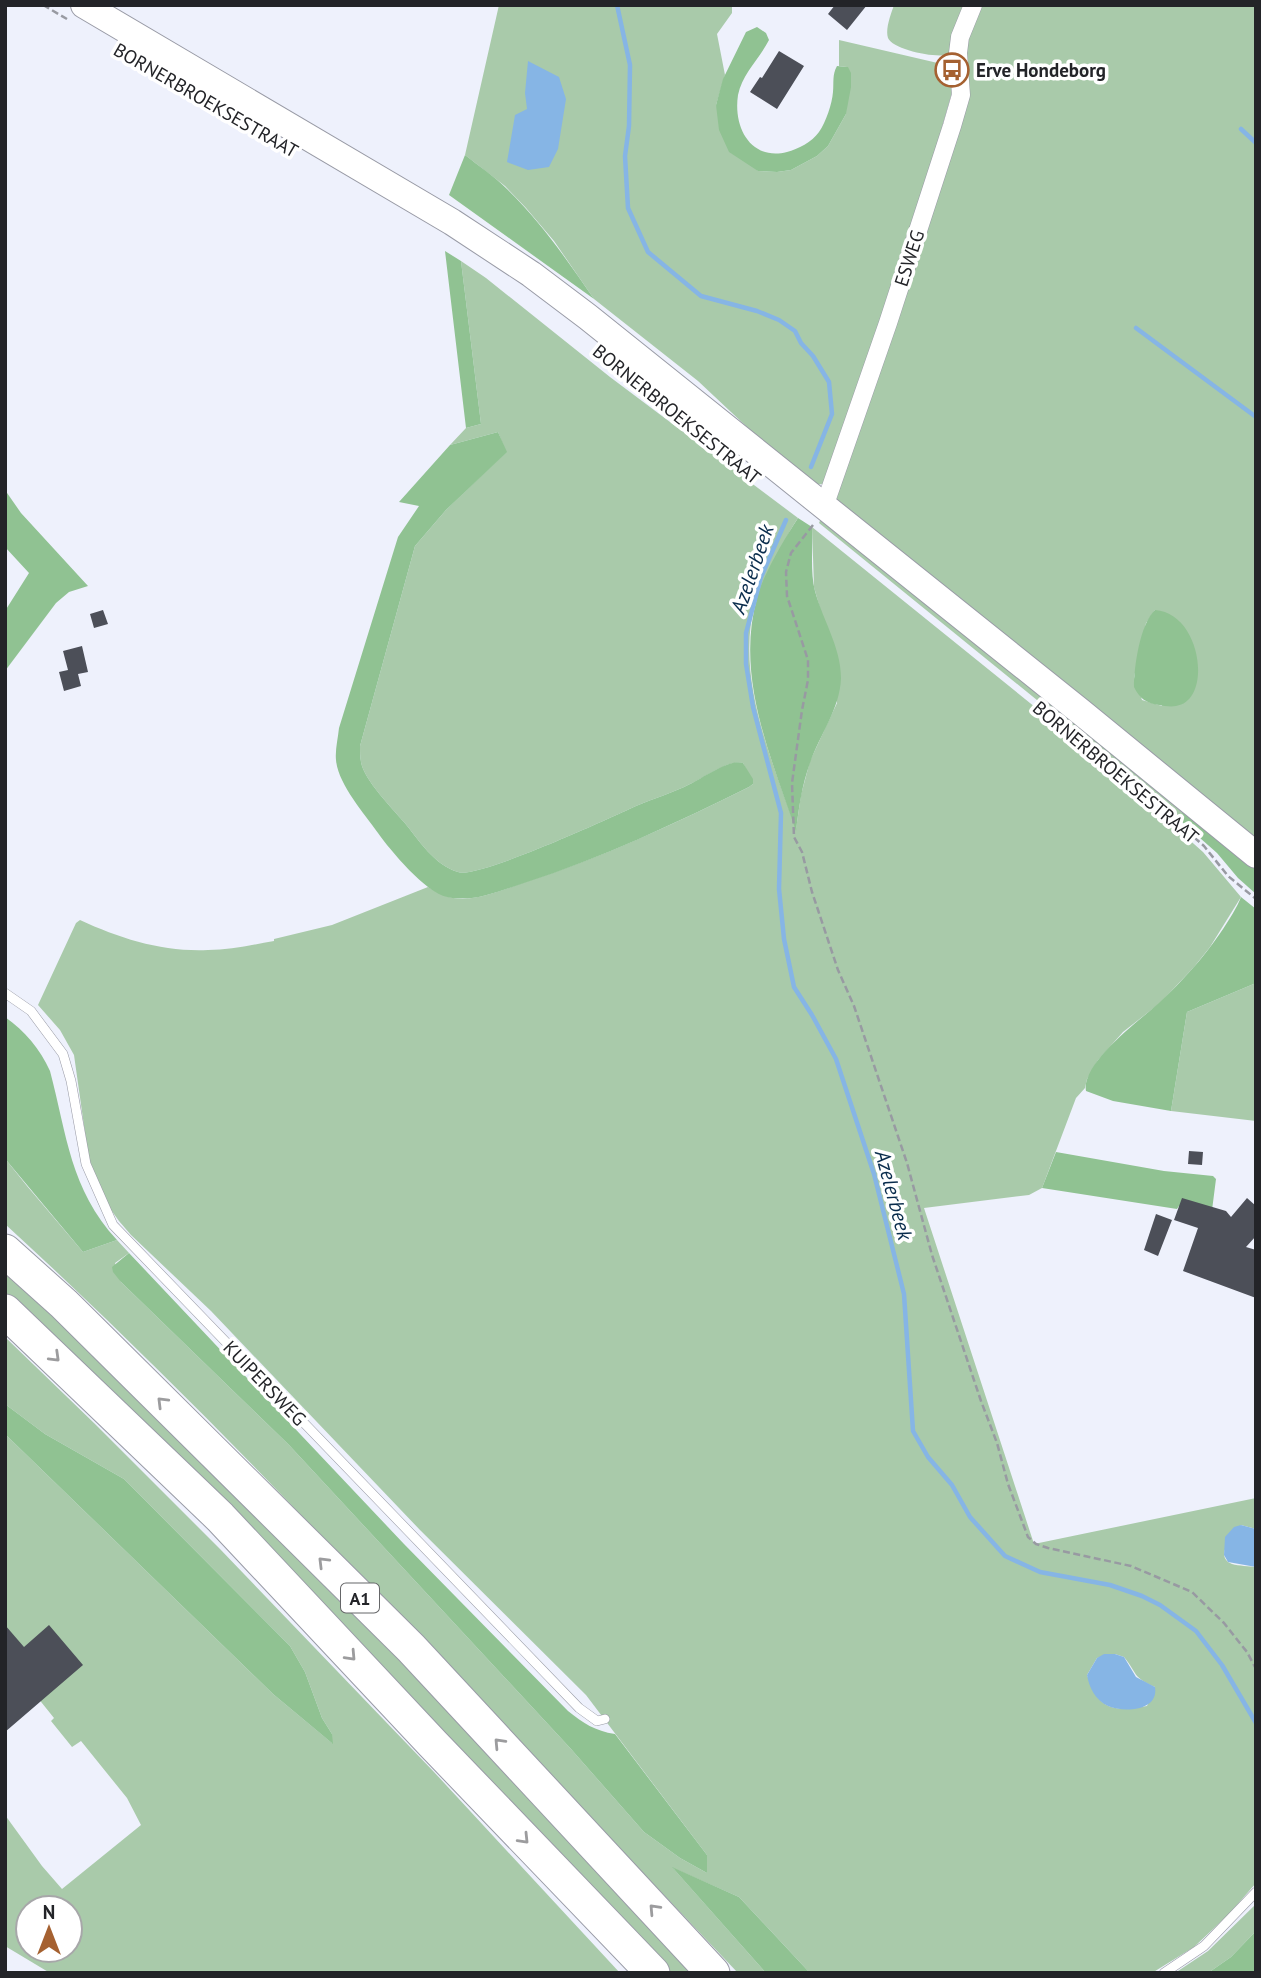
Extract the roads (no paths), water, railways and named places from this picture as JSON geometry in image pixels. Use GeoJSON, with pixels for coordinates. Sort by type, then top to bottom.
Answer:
{"type":"FeatureCollection","features":[{"type":"Feature","properties":{"kind":"highway","name":"A1"},"geometry":{"type":"LineString","coordinates":[[5,1251],[64,1304],[411,1648],[713,1973]]}},
{"type":"Feature","properties":{"kind":"highway","name":"A1"},"geometry":{"type":"LineString","coordinates":[[5,1311],[220,1517],[653,1973]]}},
{"type":"Feature","properties":{"kind":"main road","name":"BORNERBROEKSESTRAAT"},"geometry":{"type":"LineString","coordinates":[[75,12],[452,222],[531,274],[588,317],[819,516],[1081,712],[1256,855]]}},
{"type":"Feature","properties":{"kind":"street","name":"ESWEG"},"geometry":{"type":"LineString","coordinates":[[819,516],[888,323],[952,126],[961,95],[958,53],[973,5]]}},
{"type":"Feature","properties":{"kind":"lane","name":"KUIPERSWEG"},"geometry":{"type":"LineString","coordinates":[[5,993],[31,1012],[63,1054],[71,1082],[86,1164],[113,1225],[579,1709],[597,1721],[605,1718]]}},
{"type":"Feature","properties":{"kind":"lane"},"geometry":{"type":"LineString","coordinates":[[1164,1973],[1204,1946],[1256,1892]]}},
{"type":"Feature","properties":{"kind":"water"},"geometry":{"type":"Polygon","coordinates":[[[528,61],[559,77],[566,99],[558,149],[549,167],[528,170],[507,162],[515,115],[527,109],[525,93],[528,61]]]}},
{"type":"Feature","properties":{"kind":"water"},"geometry":{"type":"Polygon","coordinates":[[[1241,1525],[1256,1529],[1256,1567],[1228,1562],[1224,1555],[1225,1537],[1234,1527],[1241,1525]]]}},
{"type":"Feature","properties":{"kind":"water"},"geometry":{"type":"Polygon","coordinates":[[[1104,1654],[1124,1657],[1136,1677],[1155,1687],[1152,1701],[1139,1708],[1123,1709],[1108,1706],[1096,1697],[1087,1675],[1097,1658],[1104,1654]]]}},
{"type":"Feature","properties":{"kind":"waterway","name":"Azelerbeek"},"geometry":{"type":"LineString","coordinates":[[617,5],[630,65],[629,126],[625,156],[628,208],[648,252],[701,296],[757,311],[779,320],[795,331],[801,343],[813,356],[829,382],[832,414],[811,467]]}},
{"type":"Feature","properties":{"kind":"waterway"},"geometry":{"type":"LineString","coordinates":[[1241,129],[1256,143]]}},
{"type":"Feature","properties":{"kind":"waterway"},"geometry":{"type":"LineString","coordinates":[[1136,328],[1256,417]]}},
{"type":"Feature","properties":{"kind":"waterway","name":"Azelerbeek"},"geometry":{"type":"LineString","coordinates":[[786,520],[761,577],[746,633],[746,664],[753,707],[781,813],[779,889],[784,939],[794,987],[836,1059],[874,1174],[904,1294],[913,1431],[928,1457],[952,1485],[970,1517],[1005,1556],[1040,1572],[1110,1585],[1160,1605],[1196,1631],[1222,1665],[1256,1723]]}},
{"type":"Feature","properties":{"kind":"place","name":"Erve Hondeborg"},"geometry":{"type":"Point","coordinates":[952,70]}}]}
